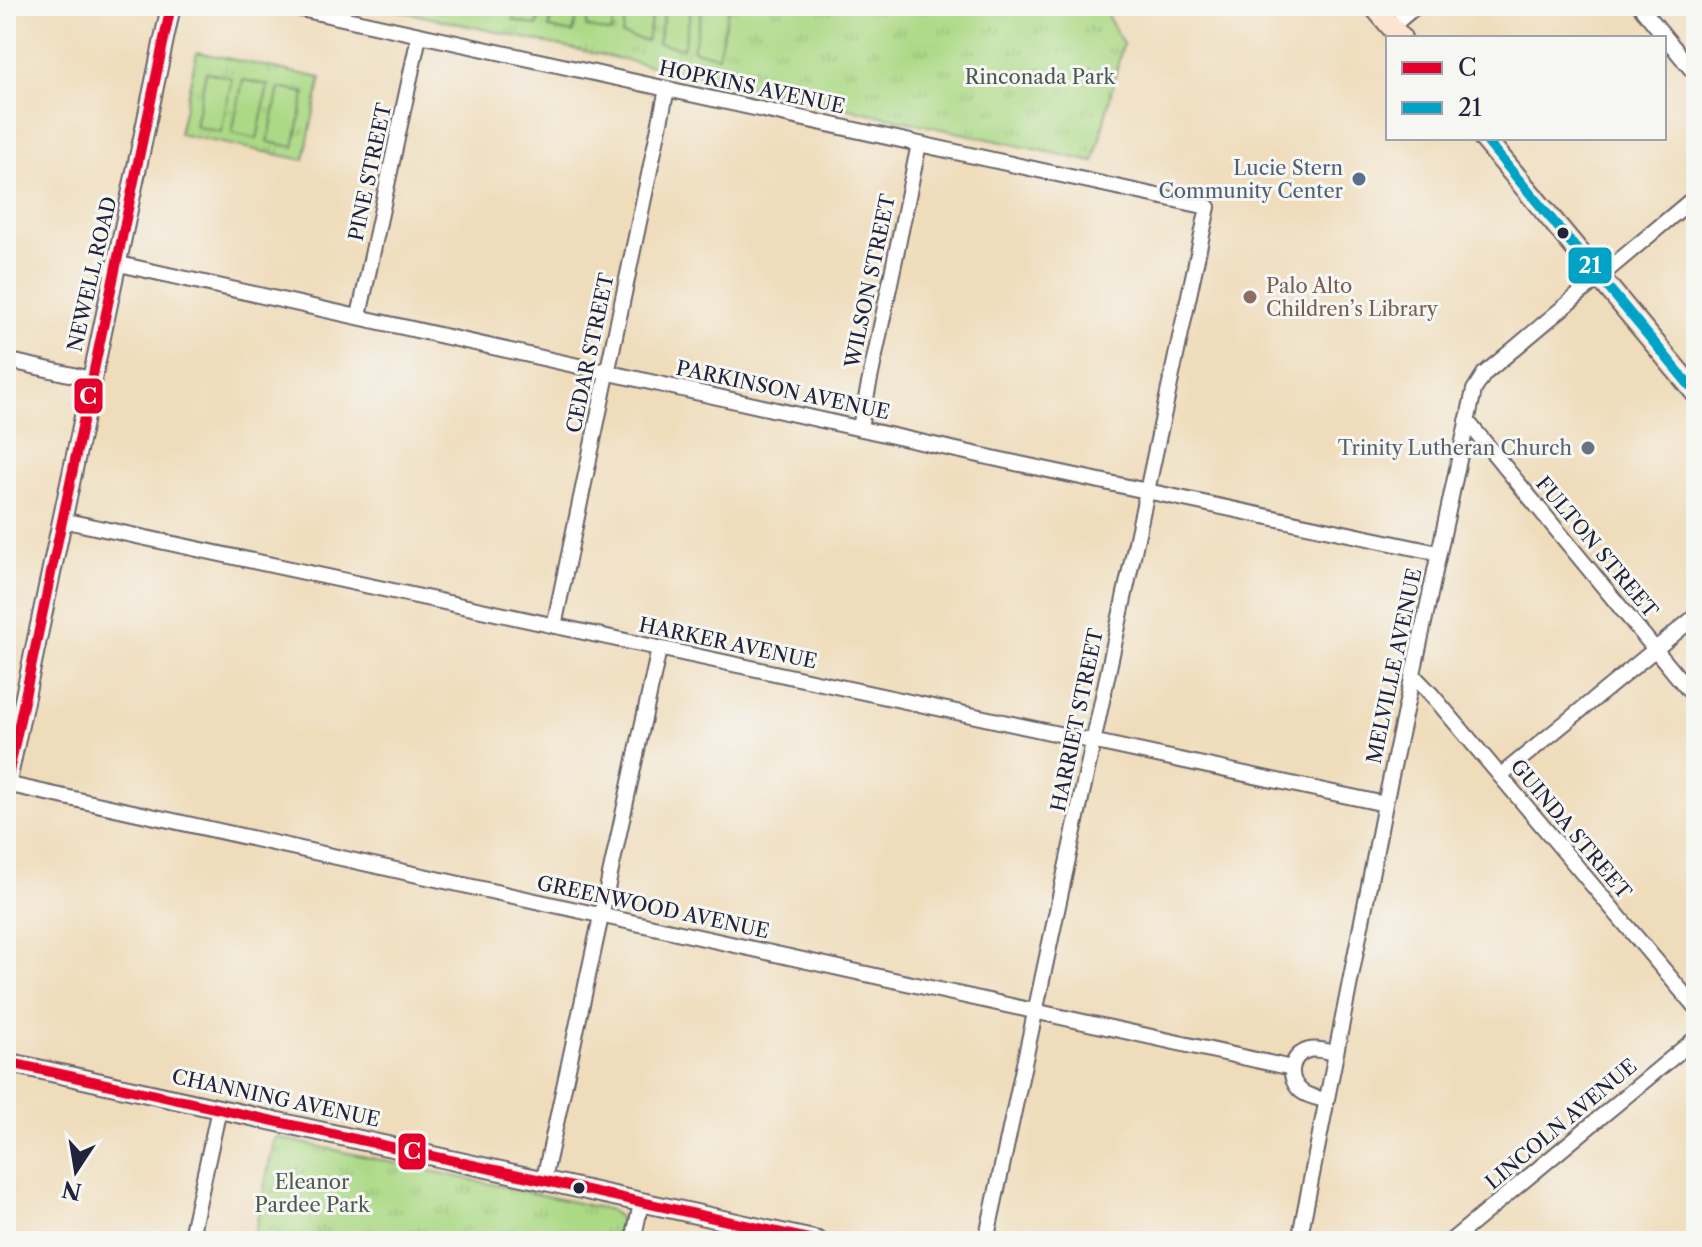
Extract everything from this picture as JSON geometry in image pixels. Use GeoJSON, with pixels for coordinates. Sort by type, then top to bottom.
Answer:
{"type":"FeatureCollection","features":[{"type":"Feature","properties":{"kind":"main road"},"geometry":{"type":"LineString","coordinates":[[1374,6],[1396,32]]}},
{"type":"Feature","properties":{"kind":"main road"},"geometry":{"type":"LineString","coordinates":[[1486,140],[1696,393]]}},
{"type":"Feature","properties":{"kind":"street","name":"NEWELL ROAD"},"geometry":{"type":"LineString","coordinates":[[6,785],[91,379],[119,264],[171,6]]}},
{"type":"Feature","properties":{"kind":"street","name":"HOPKINS AVENUE"},"geometry":{"type":"LineString","coordinates":[[287,6],[1208,207]]}},
{"type":"Feature","properties":{"kind":"street"},"geometry":{"type":"LineString","coordinates":[[1396,32],[1416,6]]}},
{"type":"Feature","properties":{"kind":"street"},"geometry":{"type":"LineString","coordinates":[[1640,6],[1664,36]]}},
{"type":"Feature","properties":{"kind":"street","name":"PINE STREET"},"geometry":{"type":"LineString","coordinates":[[359,316],[419,36]]}},
{"type":"Feature","properties":{"kind":"street"},"geometry":{"type":"LineString","coordinates":[[1666,38],[1696,75]]}},
{"type":"Feature","properties":{"kind":"street","name":"CEDAR STREET"},"geometry":{"type":"LineString","coordinates":[[554,626],[667,89]]}},
{"type":"Feature","properties":{"kind":"street","name":"WILSON STREET"},"geometry":{"type":"LineString","coordinates":[[860,427],[919,144]]}},
{"type":"Feature","properties":{"kind":"street","name":"MELVILLE AVENUE"},"geometry":{"type":"LineString","coordinates":[[1299,1241],[1385,804],[1474,390],[1484,374],[1696,196]]}},
{"type":"Feature","properties":{"kind":"street","name":"HARRIET STREET"},"geometry":{"type":"LineString","coordinates":[[986,1241],[1208,207]]}},
{"type":"Feature","properties":{"kind":"street","name":"PARKINSON AVENUE"},"geometry":{"type":"LineString","coordinates":[[119,264],[1438,553]]}},
{"type":"Feature","properties":{"kind":"street"},"geometry":{"type":"LineString","coordinates":[[6,360],[91,379]]}},
{"type":"Feature","properties":{"kind":"street","name":"FULTON STREET"},"geometry":{"type":"LineString","coordinates":[[1467,421],[1696,699]]}},
{"type":"Feature","properties":{"kind":"street","name":"HARKER AVENUE"},"geometry":{"type":"LineString","coordinates":[[62,520],[1385,804]]}},
{"type":"Feature","properties":{"kind":"street"},"geometry":{"type":"LineString","coordinates":[[1500,776],[1696,616]]}},
{"type":"Feature","properties":{"kind":"street"},"geometry":{"type":"LineString","coordinates":[[544,1179],[659,649]]}},
{"type":"Feature","properties":{"kind":"street","name":"GUINDA STREET"},"geometry":{"type":"LineString","coordinates":[[1414,676],[1696,1008]]}},
{"type":"Feature","properties":{"kind":"street","name":"GREENWOOD AVENUE"},"geometry":{"type":"LineString","coordinates":[[6,785],[1292,1068]]}},
{"type":"Feature","properties":{"kind":"street","name":"LINCOLN AVENUE"},"geometry":{"type":"LineString","coordinates":[[1451,1241],[1696,1038]]}},
{"type":"Feature","properties":{"kind":"street"},"geometry":{"type":"LineString","coordinates":[[1326,1100],[1301,1091],[1292,1076],[1292,1068],[1297,1056],[1305,1051],[1335,1053]]}},
{"type":"Feature","properties":{"kind":"street","name":"CHANNING AVENUE"},"geometry":{"type":"LineString","coordinates":[[6,1062],[818,1241]]}},
{"type":"Feature","properties":{"kind":"street"},"geometry":{"type":"LineString","coordinates":[[190,1241],[219,1109]]}},
{"type":"Feature","properties":{"kind":"street"},"geometry":{"type":"LineString","coordinates":[[633,1241],[641,1203]]}},
{"type":"Feature","properties":{"kind":"green space","name":"Rinconada Park"},"geometry":{"type":"Polygon","coordinates":[[[377,6],[1102,6],[1123,44],[1094,162],[377,6]]]}},
{"type":"Feature","properties":{"kind":"green space"},"geometry":{"type":"Polygon","coordinates":[[[516,6],[542,6],[537,26],[513,20],[516,6]]]}},
{"type":"Feature","properties":{"kind":"green space"},"geometry":{"type":"Polygon","coordinates":[[[553,6],[579,6],[573,33],[549,28],[553,6]]]}},
{"type":"Feature","properties":{"kind":"green space"},"geometry":{"type":"Polygon","coordinates":[[[591,6],[617,6],[611,33],[586,27],[591,6]]]}},
{"type":"Feature","properties":{"kind":"green space"},"geometry":{"type":"Polygon","coordinates":[[[628,6],[654,6],[647,41],[622,35],[628,6]]]}},
{"type":"Feature","properties":{"kind":"green space"},"geometry":{"type":"Polygon","coordinates":[[[666,6],[692,6],[683,48],[658,43],[666,6]]]}},
{"type":"Feature","properties":{"kind":"green space"},"geometry":{"type":"Polygon","coordinates":[[[703,6],[729,6],[718,56],[693,50],[703,6]]]}},
{"type":"Feature","properties":{"kind":"green space"},"geometry":{"type":"Polygon","coordinates":[[[197,52],[321,78],[304,160],[179,134],[197,52]]]}},
{"type":"Feature","properties":{"kind":"green space"},"geometry":{"type":"Polygon","coordinates":[[[206,72],[232,78],[221,132],[195,126],[206,72]]]}},
{"type":"Feature","properties":{"kind":"green space"},"geometry":{"type":"Polygon","coordinates":[[[243,80],[268,85],[257,139],[232,133],[243,80]]]}},
{"type":"Feature","properties":{"kind":"green space"},"geometry":{"type":"Polygon","coordinates":[[[279,88],[305,93],[294,147],[268,142],[279,88]]]}},
{"type":"Feature","properties":{"kind":"green space","name":"Eleanor Pardee Park"},"geometry":{"type":"Polygon","coordinates":[[[275,1137],[610,1210],[621,1219],[620,1241],[253,1241],[275,1137]]]}},
{"type":"Feature","properties":{"kind":"transit line","name":"C"},"geometry":{"type":"LineString","coordinates":[[6,786],[171,6]]}},
{"type":"Feature","properties":{"kind":"transit line","name":"21"},"geometry":{"type":"LineString","coordinates":[[1486,140],[1696,393]]}},
{"type":"Feature","properties":{"kind":"transit line","name":"C"},"geometry":{"type":"LineString","coordinates":[[6,1062],[818,1241]]}},
{"type":"Feature","properties":{"kind":"place","name":"Lucie Stern Community Center"},"geometry":{"type":"Point","coordinates":[1359,179]}},
{"type":"Feature","properties":{"kind":"place","name":"Palo Alto Children’s Library"},"geometry":{"type":"Point","coordinates":[1250,297]}},
{"type":"Feature","properties":{"kind":"place","name":"Trinity Lutheran Church"},"geometry":{"type":"Point","coordinates":[1588,448]}}]}
